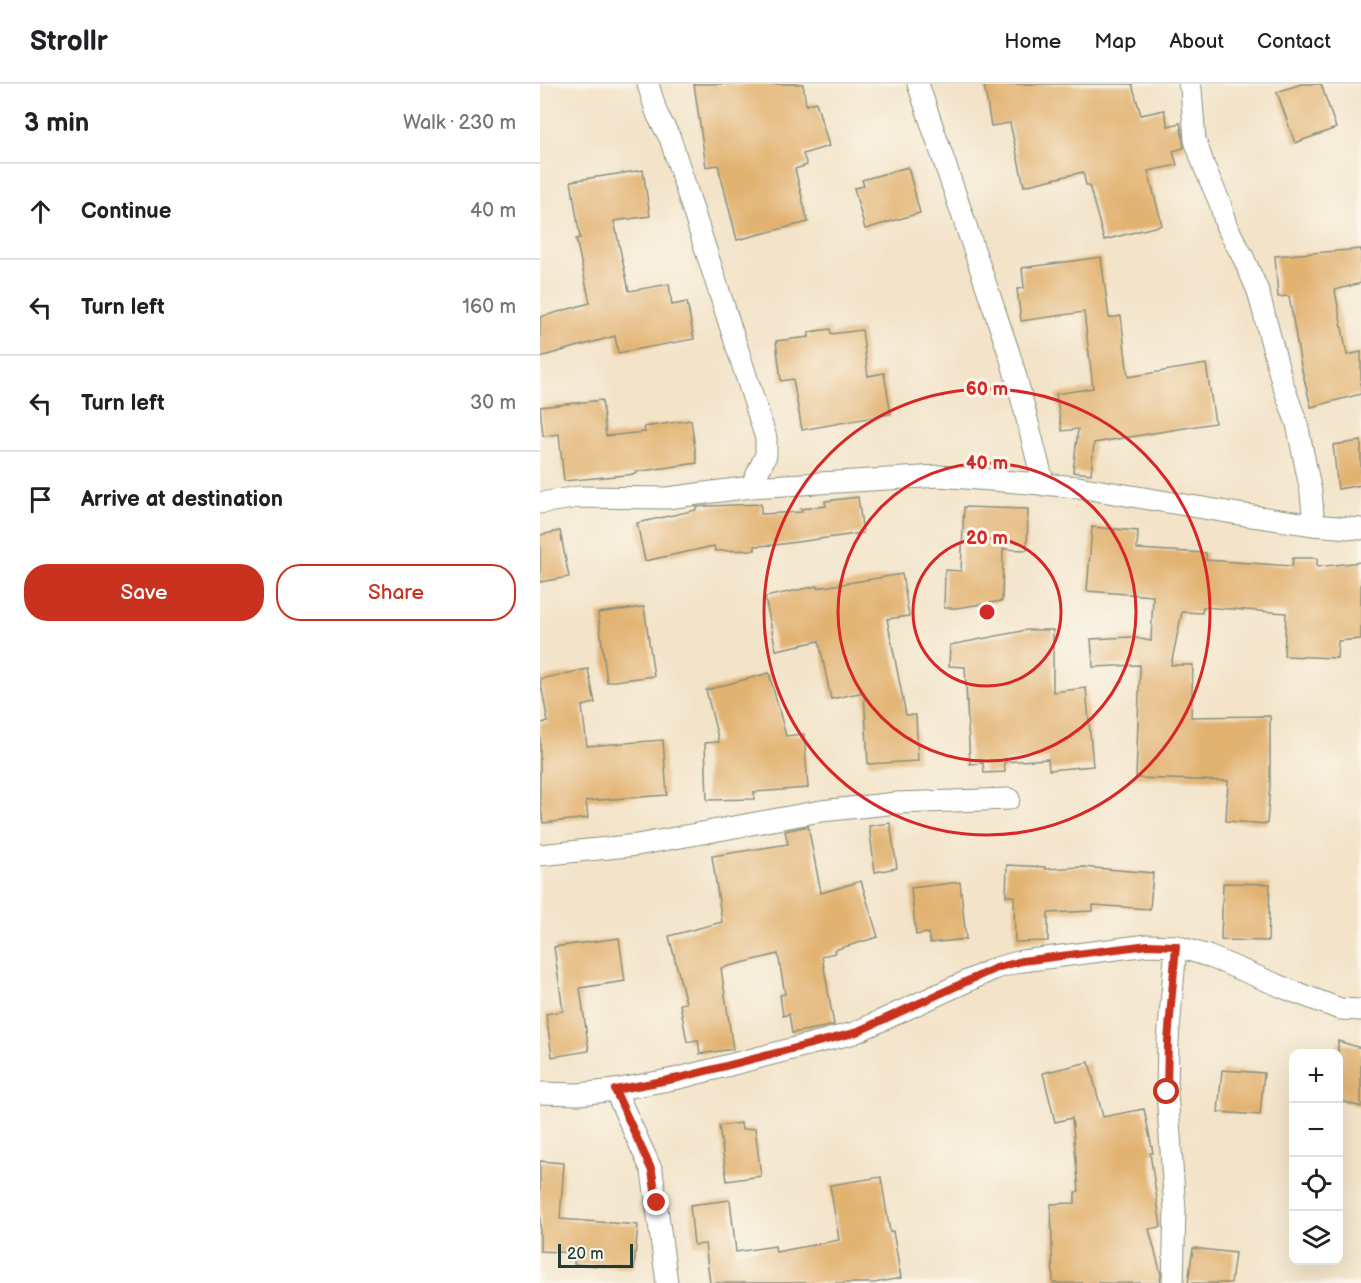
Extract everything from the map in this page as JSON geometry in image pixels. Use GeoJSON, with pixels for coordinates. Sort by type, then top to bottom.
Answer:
{"type":"FeatureCollection","features":[{"type":"Feature","properties":{"kind":"street"},"geometry":{"type":"LineString","coordinates":[[648,84],[657,114],[670,138],[766,438],[766,455],[751,487]]}},
{"type":"Feature","properties":{"kind":"street"},"geometry":{"type":"LineString","coordinates":[[918,84],[1009,353],[1044,485]]}},
{"type":"Feature","properties":{"kind":"street"},"geometry":{"type":"LineString","coordinates":[[1189,84],[1195,140],[1226,225],[1258,291],[1282,382],[1297,424],[1311,492],[1314,525]]}},
{"type":"Feature","properties":{"kind":"street"},"geometry":{"type":"LineString","coordinates":[[540,503],[579,497],[668,498],[751,487],[939,476],[1078,487],[1245,515],[1361,529]]}},
{"type":"Feature","properties":{"kind":"street"},"geometry":{"type":"LineString","coordinates":[[540,855],[637,845],[821,811],[897,803],[1009,799]]}},
{"type":"Feature","properties":{"kind":"street"},"geometry":{"type":"LineString","coordinates":[[540,1093],[579,1094],[679,1078],[854,1033],[996,968],[1022,961],[1148,945],[1176,946],[1208,956],[1340,1009],[1361,1010]]}},
{"type":"Feature","properties":{"kind":"street"},"geometry":{"type":"LineString","coordinates":[[1173,1283],[1175,1210],[1167,1092],[1168,1041],[1176,946]]}},
{"type":"Feature","properties":{"kind":"street"},"geometry":{"type":"LineString","coordinates":[[615,1090],[652,1171],[667,1283]]}},
{"type":"Feature","properties":{"kind":"building"},"geometry":{"type":"Polygon","coordinates":[[[694,84],[803,84],[806,105],[816,102],[829,146],[803,154],[807,165],[795,169],[808,222],[737,240],[718,165],[706,167],[694,84]]]}},
{"type":"Feature","properties":{"kind":"building"},"geometry":{"type":"Polygon","coordinates":[[[984,84],[1132,84],[1141,115],[1164,110],[1168,126],[1180,123],[1181,127],[1184,148],[1173,151],[1177,165],[1148,171],[1162,225],[1104,240],[1089,185],[1086,185],[1083,172],[1024,186],[1010,123],[991,126],[984,84]]]}},
{"type":"Feature","properties":{"kind":"building"},"geometry":{"type":"Polygon","coordinates":[[[1301,84],[1321,84],[1336,128],[1295,143],[1277,92],[1301,84]]]}},
{"type":"Feature","properties":{"kind":"building"},"geometry":{"type":"Polygon","coordinates":[[[908,167],[920,213],[865,229],[854,188],[864,186],[862,180],[908,167]]]}},
{"type":"Feature","properties":{"kind":"building"},"geometry":{"type":"Polygon","coordinates":[[[643,170],[650,216],[614,221],[629,291],[669,284],[672,305],[687,302],[694,339],[618,353],[615,336],[540,357],[540,317],[590,303],[576,239],[580,238],[571,181],[643,170]]]}},
{"type":"Feature","properties":{"kind":"building"},"geometry":{"type":"Polygon","coordinates":[[[1361,249],[1361,283],[1335,290],[1347,355],[1361,352],[1361,394],[1311,407],[1301,366],[1289,296],[1278,297],[1275,256],[1361,249]]]}},
{"type":"Feature","properties":{"kind":"building"},"geometry":{"type":"Polygon","coordinates":[[[1101,257],[1109,318],[1121,316],[1128,377],[1206,364],[1215,423],[1094,443],[1091,474],[1073,472],[1078,429],[1062,431],[1056,394],[1093,388],[1084,312],[1021,321],[1017,289],[1024,288],[1022,268],[1101,257]]]}},
{"type":"Feature","properties":{"kind":"building"},"geometry":{"type":"Polygon","coordinates":[[[830,329],[831,334],[862,330],[868,376],[884,373],[891,414],[802,430],[793,379],[781,381],[776,341],[809,337],[809,332],[830,329]]]}},
{"type":"Feature","properties":{"kind":"building"},"geometry":{"type":"Polygon","coordinates":[[[602,400],[606,436],[645,432],[644,427],[691,420],[697,463],[636,472],[636,474],[564,481],[559,434],[543,436],[540,407],[602,400]]]}},
{"type":"Feature","properties":{"kind":"building"},"geometry":{"type":"Polygon","coordinates":[[[1361,441],[1361,485],[1338,489],[1333,445],[1361,441]]]}},
{"type":"Feature","properties":{"kind":"building"},"geometry":{"type":"Polygon","coordinates":[[[858,497],[863,533],[755,546],[755,550],[715,551],[714,546],[645,561],[637,523],[696,510],[696,507],[761,504],[761,514],[802,512],[801,509],[826,506],[825,501],[858,497]]]}},
{"type":"Feature","properties":{"kind":"building"},"geometry":{"type":"Polygon","coordinates":[[[964,507],[1028,509],[1027,550],[1003,549],[1002,601],[944,608],[945,570],[961,571],[964,507]]]}},
{"type":"Feature","properties":{"kind":"building"},"geometry":{"type":"Polygon","coordinates":[[[1092,527],[1138,531],[1137,549],[1206,553],[1206,560],[1292,566],[1293,558],[1317,558],[1317,567],[1361,562],[1361,639],[1338,641],[1337,658],[1284,656],[1286,613],[1203,607],[1202,613],[1182,612],[1171,665],[1193,665],[1191,717],[1270,716],[1270,785],[1267,824],[1226,821],[1228,781],[1136,778],[1140,665],[1093,667],[1091,639],[1131,637],[1151,641],[1153,596],[1087,591],[1092,527]]]}},
{"type":"Feature","properties":{"kind":"building"},"geometry":{"type":"Polygon","coordinates":[[[560,531],[569,577],[540,582],[540,535],[560,531]]]}},
{"type":"Feature","properties":{"kind":"building"},"geometry":{"type":"Polygon","coordinates":[[[902,574],[909,616],[887,619],[906,715],[916,715],[918,761],[868,764],[864,692],[831,699],[819,641],[776,650],[765,597],[817,586],[817,588],[902,574]]]}},
{"type":"Feature","properties":{"kind":"building"},"geometry":{"type":"Polygon","coordinates":[[[644,607],[654,676],[607,682],[598,613],[644,607]]]}},
{"type":"Feature","properties":{"kind":"building"},"geometry":{"type":"Polygon","coordinates":[[[1027,630],[1053,630],[1053,692],[1086,688],[1093,766],[1049,770],[1048,759],[1004,762],[1005,772],[984,773],[983,763],[970,764],[965,667],[949,666],[950,645],[1027,630]]]}},
{"type":"Feature","properties":{"kind":"building"},"geometry":{"type":"Polygon","coordinates":[[[588,669],[595,703],[582,706],[587,746],[663,740],[667,795],[586,801],[588,818],[543,823],[540,799],[540,723],[548,722],[540,679],[588,669]]]}},
{"type":"Feature","properties":{"kind":"building"},"geometry":{"type":"Polygon","coordinates":[[[769,673],[786,736],[804,734],[808,788],[754,792],[754,799],[707,800],[705,743],[719,742],[706,690],[769,673]]]}},
{"type":"Feature","properties":{"kind":"building"},"geometry":{"type":"Polygon","coordinates":[[[890,823],[897,868],[875,872],[869,826],[890,823]]]}},
{"type":"Feature","properties":{"kind":"building"},"geometry":{"type":"Polygon","coordinates":[[[808,826],[821,893],[861,881],[878,937],[834,950],[835,953],[822,956],[834,1025],[825,1027],[792,1033],[789,1014],[783,1016],[780,995],[785,994],[778,954],[721,968],[733,1049],[700,1054],[698,1040],[687,1042],[680,1004],[686,1003],[669,936],[722,922],[712,856],[788,844],[785,831],[808,826]]]}},
{"type":"Feature","properties":{"kind":"building"},"geometry":{"type":"Polygon","coordinates":[[[1007,865],[1045,867],[1045,869],[1083,867],[1153,873],[1150,909],[1093,905],[1093,911],[1048,913],[1048,941],[1015,942],[1014,896],[1006,896],[1007,865]]]}},
{"type":"Feature","properties":{"kind":"building"},"geometry":{"type":"Polygon","coordinates":[[[960,882],[966,939],[930,943],[928,933],[916,935],[911,888],[960,882]]]}},
{"type":"Feature","properties":{"kind":"building"},"geometry":{"type":"Polygon","coordinates":[[[1223,883],[1270,884],[1268,941],[1221,940],[1223,883]]]}},
{"type":"Feature","properties":{"kind":"building"},"geometry":{"type":"Polygon","coordinates":[[[619,938],[625,981],[580,988],[589,1051],[552,1057],[546,1014],[563,1011],[554,947],[619,938]]]}},
{"type":"Feature","properties":{"kind":"building"},"geometry":{"type":"Polygon","coordinates":[[[1338,1041],[1361,1048],[1361,1107],[1343,1102],[1343,1049],[1338,1049],[1338,1041]]]}},
{"type":"Feature","properties":{"kind":"building"},"geometry":{"type":"Polygon","coordinates":[[[1089,1062],[1103,1117],[1144,1109],[1153,1153],[1150,1153],[1161,1227],[1149,1229],[1161,1274],[1160,1283],[1053,1283],[1051,1204],[1075,1203],[1075,1192],[1079,1191],[1072,1118],[1055,1122],[1043,1073],[1089,1062]]]}},
{"type":"Feature","properties":{"kind":"building"},"geometry":{"type":"Polygon","coordinates":[[[1222,1070],[1264,1073],[1260,1115],[1218,1112],[1222,1070]]]}},
{"type":"Feature","properties":{"kind":"building"},"geometry":{"type":"Polygon","coordinates":[[[741,1123],[742,1130],[755,1128],[761,1176],[727,1181],[719,1126],[741,1123]]]}},
{"type":"Feature","properties":{"kind":"building"},"geometry":{"type":"Polygon","coordinates":[[[540,1161],[564,1163],[560,1219],[638,1225],[634,1269],[574,1264],[575,1253],[540,1251],[540,1161]]]}},
{"type":"Feature","properties":{"kind":"building"},"geometry":{"type":"Polygon","coordinates":[[[881,1177],[890,1232],[893,1231],[901,1278],[874,1283],[710,1283],[705,1244],[694,1245],[690,1205],[730,1200],[736,1252],[775,1246],[776,1252],[839,1240],[830,1185],[881,1177]]]}},
{"type":"Feature","properties":{"kind":"building"},"geometry":{"type":"Polygon","coordinates":[[[1193,1248],[1235,1253],[1231,1283],[1188,1283],[1193,1248]]]}},
{"type":"Feature","properties":{"kind":"route"},"geometry":{"type":"LineString","coordinates":[[657,1203],[652,1171],[615,1090],[679,1078],[854,1033],[996,968],[1022,961],[1148,945],[1176,946],[1168,1041],[1167,1092]]}}]}
